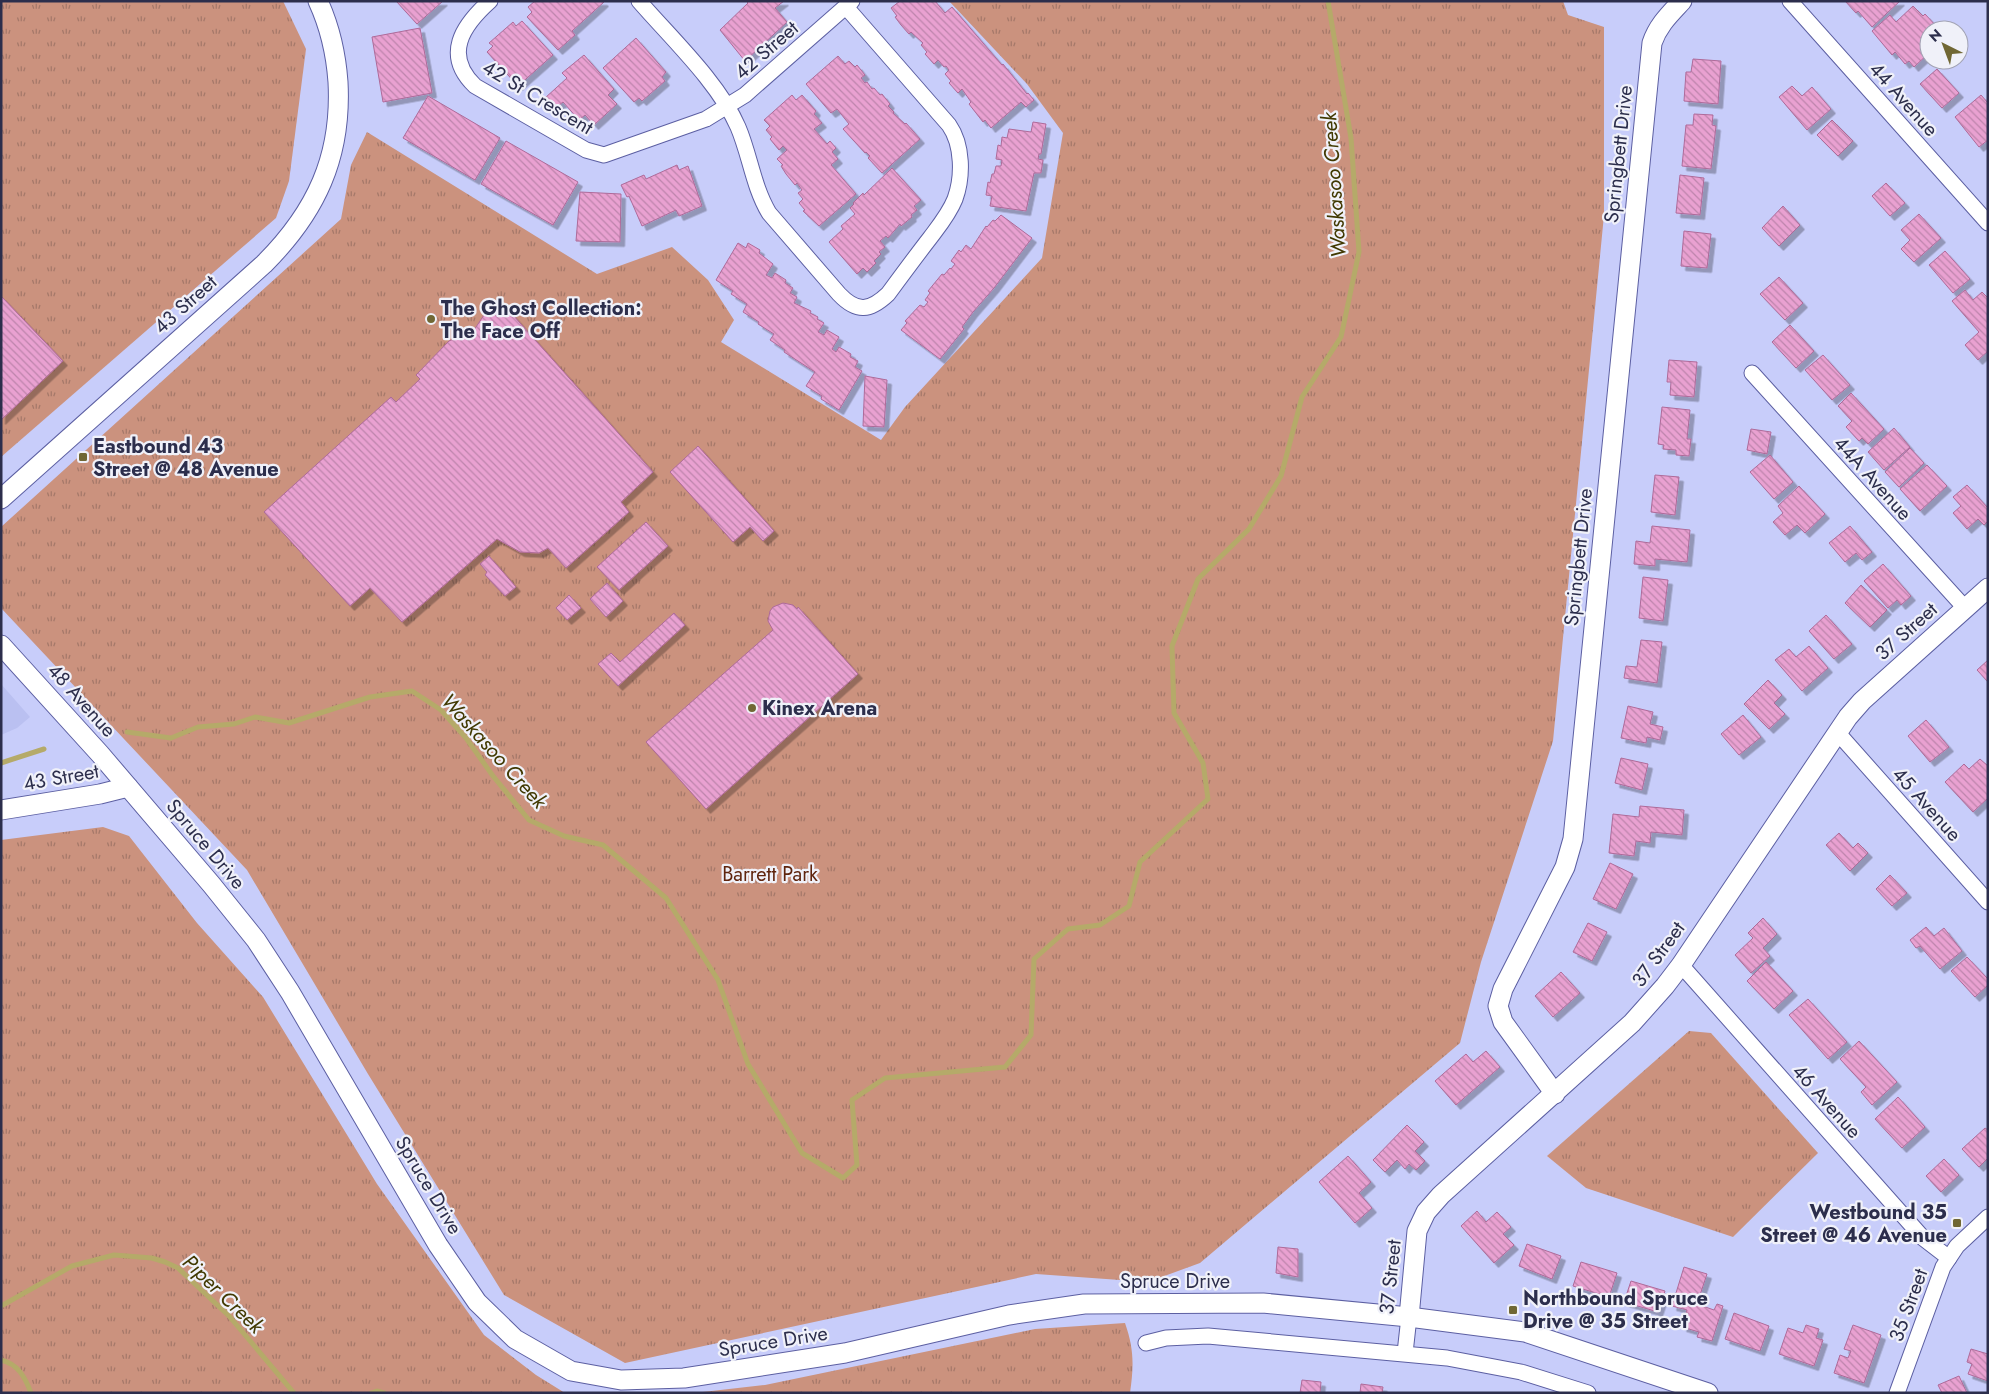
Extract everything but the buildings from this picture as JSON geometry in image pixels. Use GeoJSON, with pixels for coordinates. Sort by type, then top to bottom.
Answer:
{"type":"FeatureCollection","features":[{"type":"Feature","properties":{"kind":"street","name":"43 Street"},"geometry":{"type":"LineString","coordinates":[[1,499],[283,245],[298,226],[325,177],[335,142],[339,104],[335,54],[328,25],[318,1]]}},
{"type":"Feature","properties":{"kind":"street","name":"42 St Crescent"},"geometry":{"type":"LineString","coordinates":[[490,1],[468,24],[458,45],[458,55],[466,76],[476,86],[586,150],[598,155],[619,151],[706,119],[728,107]]}},
{"type":"Feature","properties":{"kind":"street"},"geometry":{"type":"LineString","coordinates":[[639,1],[715,88],[728,107],[738,128],[761,200],[778,226],[848,304],[859,308],[869,307],[879,302],[888,294],[947,215],[955,199],[959,182],[958,146],[955,134],[949,125],[849,4]]}},
{"type":"Feature","properties":{"kind":"street","name":"Springbett Drive"},"geometry":{"type":"LineString","coordinates":[[1555,1094],[1503,1022],[1498,1006],[1503,989],[1565,867],[1574,839],[1652,42],[1662,22],[1682,1]]}},
{"type":"Feature","properties":{"kind":"street","name":"44 Avenue"},"geometry":{"type":"LineString","coordinates":[[1790,1],[1988,223]]}},
{"type":"Feature","properties":{"kind":"street","name":"42 Street"},"geometry":{"type":"LineString","coordinates":[[728,107],[745,95],[849,4]]}},
{"type":"Feature","properties":{"kind":"street","name":"44A Avenue"},"geometry":{"type":"LineString","coordinates":[[1752,373],[1965,608]]}},
{"type":"Feature","properties":{"kind":"street","name":"37 Street"},"geometry":{"type":"LineString","coordinates":[[1405,1353],[1417,1232],[1426,1212],[1441,1194],[1555,1094],[1632,1023],[1660,992],[1681,966],[1848,717],[1862,701],[1988,588]]}},
{"type":"Feature","properties":{"kind":"street","name":"48 Avenue"},"geometry":{"type":"LineString","coordinates":[[1,646],[73,723],[128,787]]}},
{"type":"Feature","properties":{"kind":"street","name":"45 Avenue"},"geometry":{"type":"LineString","coordinates":[[1837,732],[1988,902]]}},
{"type":"Feature","properties":{"kind":"street","name":"43 Street"},"geometry":{"type":"LineString","coordinates":[[1,810],[100,794],[128,787]]}},
{"type":"Feature","properties":{"kind":"street","name":"Spruce Drive"},"geometry":{"type":"LineString","coordinates":[[128,787],[235,913],[275,968],[438,1245],[477,1302],[515,1339],[571,1371],[621,1380],[684,1378],[845,1353],[1009,1316],[1084,1304],[1263,1303],[1409,1317],[1525,1332],[1708,1393]]}},
{"type":"Feature","properties":{"kind":"street","name":"46 Avenue"},"geometry":{"type":"LineString","coordinates":[[1681,966],[1923,1238],[1949,1258]]}},
{"type":"Feature","properties":{"kind":"street","name":"35 Street"},"geometry":{"type":"LineString","coordinates":[[1897,1393],[1939,1276],[1957,1246],[1988,1217]]}},
{"type":"Feature","properties":{"kind":"street"},"geometry":{"type":"LineString","coordinates":[[1146,1343],[1166,1338],[1208,1336],[1405,1353],[1492,1365],[1536,1375],[1588,1393]]}},
{"type":"Feature","properties":{"kind":"shaded area"},"geometry":{"type":"Polygon","coordinates":[[[1,684],[30,717],[17,728],[1,735],[1,684]]]}},
{"type":"Feature","properties":{"kind":"green space"},"geometry":{"type":"Polygon","coordinates":[[[1,1],[283,1],[306,49],[289,181],[276,218],[1,457],[1,1]]]}},
{"type":"Feature","properties":{"kind":"green space","name":"Barrett Park"},"geometry":{"type":"Polygon","coordinates":[[[949,1],[1563,1],[1568,15],[1604,27],[1604,215],[1553,741],[1481,962],[1460,1043],[1200,1263],[1148,1282],[1036,1274],[625,1363],[504,1295],[368,1074],[247,870],[1,608],[1,527],[341,219],[351,165],[367,132],[597,274],[672,247],[708,280],[734,320],[721,342],[881,440],[905,407],[1042,258],[1063,133],[1027,84],[949,1]]]}},
{"type":"Feature","properties":{"kind":"green space"},"geometry":{"type":"Polygon","coordinates":[[[103,827],[129,836],[197,923],[263,997],[377,1184],[484,1335],[536,1375],[565,1393],[1,1393],[1,840],[103,827]]]}},
{"type":"Feature","properties":{"kind":"green space"},"geometry":{"type":"Polygon","coordinates":[[[1689,1031],[1711,1033],[1818,1153],[1733,1237],[1586,1188],[1547,1156],[1689,1031]]]}},
{"type":"Feature","properties":{"kind":"green space"},"geometry":{"type":"Polygon","coordinates":[[[1125,1323],[1132,1357],[1130,1393],[694,1393],[765,1385],[1035,1329],[1125,1323]]]}},
{"type":"Feature","properties":{"kind":"waterway","name":"Waskasoo Creek"},"geometry":{"type":"LineString","coordinates":[[127,732],[171,738],[198,727],[234,724],[255,717],[289,723],[370,697],[412,691],[441,710],[466,738],[493,776],[529,820],[564,836],[603,845],[666,898],[718,980],[748,1064],[802,1153],[843,1178],[857,1165],[852,1100],[885,1078],[1005,1067],[1031,1035],[1034,959],[1068,929],[1100,925],[1129,906],[1140,862],[1208,799],[1203,763],[1174,713],[1172,646],[1198,579],[1249,529],[1281,476],[1302,397],[1341,337],[1359,252],[1351,138],[1328,1]]}},
{"type":"Feature","properties":{"kind":"waterway","name":"Waskasoo Creek"},"geometry":{"type":"LineString","coordinates":[[1,763],[44,749]]}},
{"type":"Feature","properties":{"kind":"waterway","name":"Piper Creek"},"geometry":{"type":"LineString","coordinates":[[1,1306],[72,1266],[114,1255],[152,1258],[178,1268],[229,1316],[294,1393]]}},
{"type":"Feature","properties":{"kind":"waterway","name":"Piper Creek"},"geometry":{"type":"LineString","coordinates":[[1,1360],[12,1365],[20,1372],[31,1393]]}},
{"type":"Feature","properties":{"kind":"waterway","name":"Piper Creek"},"geometry":{"type":"LineString","coordinates":[[371,1393],[377,1391],[384,1393]]}},
{"type":"Feature","properties":{"kind":"place","name":"The Ghost Collection: The Face Off"},"geometry":{"type":"Point","coordinates":[431,319]}},
{"type":"Feature","properties":{"kind":"place","name":"Eastbound 43 Street @ 48 Avenue"},"geometry":{"type":"Point","coordinates":[83,457]}},
{"type":"Feature","properties":{"kind":"place","name":"Kinex Arena"},"geometry":{"type":"Point","coordinates":[752,708]}},
{"type":"Feature","properties":{"kind":"place","name":"Westbound 35 Street @ 46 Avenue"},"geometry":{"type":"Point","coordinates":[1957,1223]}},
{"type":"Feature","properties":{"kind":"place","name":"Northbound Spruce Drive @ 35 Street"},"geometry":{"type":"Point","coordinates":[1513,1310]}}]}
